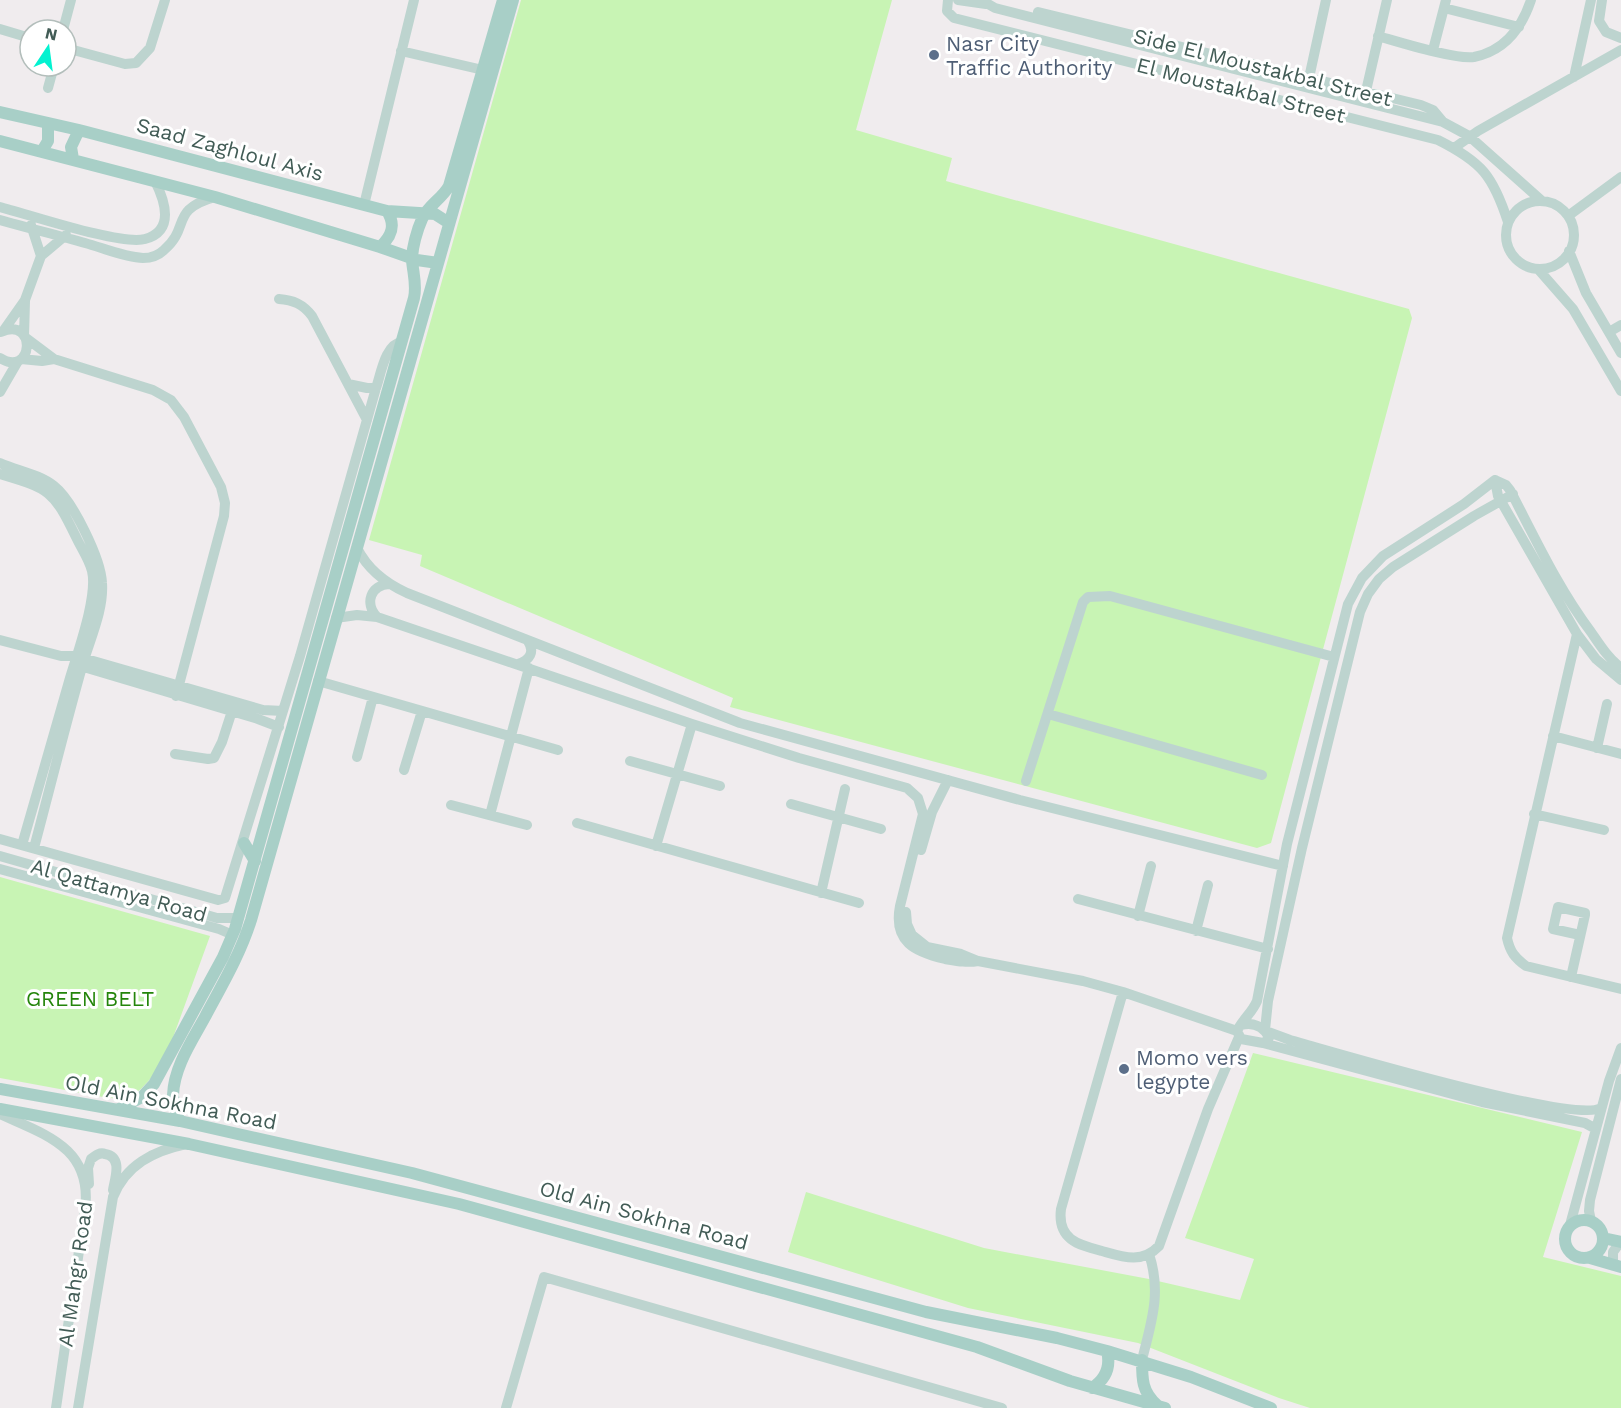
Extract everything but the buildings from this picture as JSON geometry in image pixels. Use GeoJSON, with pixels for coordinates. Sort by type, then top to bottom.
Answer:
{"type":"FeatureCollection","features":[{"type":"Feature","properties":{"kind":"main road"},"geometry":{"type":"LineString","coordinates":[[117,1110],[142,1097],[154,1084],[224,957],[233,935],[416,293],[412,258],[420,224],[424,214],[449,186],[502,0]]}},
{"type":"Feature","properties":{"kind":"main road"},"geometry":{"type":"LineString","coordinates":[[180,1121],[176,1113],[173,1093],[180,1065],[234,963],[246,935],[513,0]]}},
{"type":"Feature","properties":{"kind":"main road","name":"Saad Zaghloul Axis"},"geometry":{"type":"LineString","coordinates":[[0,112],[79,130],[387,211],[440,216],[449,223]]}},
{"type":"Feature","properties":{"kind":"main road"},"geometry":{"type":"LineString","coordinates":[[42,152],[48,141],[48,123]]}},
{"type":"Feature","properties":{"kind":"main road"},"geometry":{"type":"LineString","coordinates":[[73,159],[71,147],[79,130]]}},
{"type":"Feature","properties":{"kind":"main road"},"geometry":{"type":"LineString","coordinates":[[0,141],[215,197],[427,263],[438,263]]}},
{"type":"Feature","properties":{"kind":"main road"},"geometry":{"type":"LineString","coordinates":[[380,247],[392,231],[391,217],[387,211]]}},
{"type":"Feature","properties":{"kind":"main road"},"geometry":{"type":"LineString","coordinates":[[244,843],[255,861]]}},
{"type":"Feature","properties":{"kind":"main road"},"geometry":{"type":"LineString","coordinates":[[154,1084],[161,1095],[170,1096],[173,1093]]}},
{"type":"Feature","properties":{"kind":"main road","name":"Old Ain Sokhna Road"},"geometry":{"type":"LineString","coordinates":[[0,1089],[180,1121],[360,1160],[926,1312],[1057,1338],[1142,1360],[1271,1408]]}},
{"type":"Feature","properties":{"kind":"main road","name":"Old Ain Sokhna Road"},"geometry":{"type":"LineString","coordinates":[[0,1111],[189,1144],[459,1204],[959,1341],[1092,1388],[1162,1407]]}},
{"type":"Feature","properties":{"kind":"main road"},"geometry":{"type":"LineString","coordinates":[[1590,1258],[1600,1250],[1603,1238],[1601,1229],[1591,1221],[1578,1221],[1570,1225],[1564,1237],[1567,1249],[1577,1258],[1590,1258],[1617,1266]]}},
{"type":"Feature","properties":{"kind":"main road"},"geometry":{"type":"LineString","coordinates":[[1603,1238],[1620,1242]]}},
{"type":"Feature","properties":{"kind":"main road"},"geometry":{"type":"LineString","coordinates":[[1092,1388],[1105,1376],[1109,1368],[1107,1351]]}},
{"type":"Feature","properties":{"kind":"main road"},"geometry":{"type":"LineString","coordinates":[[1142,1360],[1142,1382],[1145,1391],[1162,1407]]}},
{"type":"Feature","properties":{"kind":"street"},"geometry":{"type":"LineString","coordinates":[[66,18],[71,0]]}},
{"type":"Feature","properties":{"kind":"street"},"geometry":{"type":"LineString","coordinates":[[78,51],[124,64],[136,63],[150,48],[165,0]]}},
{"type":"Feature","properties":{"kind":"street"},"geometry":{"type":"LineString","coordinates":[[364,205],[414,0]]}},
{"type":"Feature","properties":{"kind":"street","name":"El Moustakbal Street"},"geometry":{"type":"LineString","coordinates":[[948,0],[947,11],[954,18],[1103,57],[1208,88],[1246,91],[1294,109],[1430,136],[1472,159],[1495,186],[1508,222]]}},
{"type":"Feature","properties":{"kind":"street","name":"El Moustakbal Street"},"geometry":{"type":"LineString","coordinates":[[958,0],[984,2],[1008,12],[1443,123],[1469,136],[1542,201]]}},
{"type":"Feature","properties":{"kind":"street"},"geometry":{"type":"LineString","coordinates":[[1309,78],[1326,0]]}},
{"type":"Feature","properties":{"kind":"street"},"geometry":{"type":"LineString","coordinates":[[1366,91],[1387,0]]}},
{"type":"Feature","properties":{"kind":"street"},"geometry":{"type":"LineString","coordinates":[[1378,36],[1457,56],[1475,57],[1509,39],[1519,27],[1531,0]]}},
{"type":"Feature","properties":{"kind":"street"},"geometry":{"type":"LineString","coordinates":[[1574,77],[1591,0]]}},
{"type":"Feature","properties":{"kind":"street"},"geometry":{"type":"LineString","coordinates":[[1602,0],[1599,21],[1606,32],[1621,38]]}},
{"type":"Feature","properties":{"kind":"street"},"geometry":{"type":"LineString","coordinates":[[1432,50],[1445,4],[1519,27]]}},
{"type":"Feature","properties":{"kind":"street","name":"Side El Moustakbal Street"},"geometry":{"type":"LineString","coordinates":[[1008,12],[1023,8],[1421,105],[1433,110],[1443,123]]}},
{"type":"Feature","properties":{"kind":"street"},"geometry":{"type":"LineString","coordinates":[[0,29],[18,34]]}},
{"type":"Feature","properties":{"kind":"street"},"geometry":{"type":"LineString","coordinates":[[1454,148],[1469,136],[1621,50]]}},
{"type":"Feature","properties":{"kind":"street"},"geometry":{"type":"LineString","coordinates":[[401,51],[483,70]]}},
{"type":"Feature","properties":{"kind":"street"},"geometry":{"type":"LineString","coordinates":[[1100,68],[1103,57]]}},
{"type":"Feature","properties":{"kind":"street"},"geometry":{"type":"LineString","coordinates":[[1246,91],[1249,74]]}},
{"type":"Feature","properties":{"kind":"street"},"geometry":{"type":"LineString","coordinates":[[48,88],[51,78]]}},
{"type":"Feature","properties":{"kind":"street"},"geometry":{"type":"LineString","coordinates":[[1568,216],[1621,177]]}},
{"type":"Feature","properties":{"kind":"street"},"geometry":{"type":"LineString","coordinates":[[0,207],[125,239],[145,239],[162,228],[166,207],[155,181]]}},
{"type":"Feature","properties":{"kind":"street"},"geometry":{"type":"LineString","coordinates":[[0,220],[132,256],[147,258],[162,253],[173,240],[184,215],[191,206],[215,197]]}},
{"type":"Feature","properties":{"kind":"street"},"geometry":{"type":"LineString","coordinates":[[1542,201],[1556,205],[1568,216],[1574,237],[1569,251],[1555,265],[1538,269],[1523,265],[1512,255],[1506,242],[1508,222],[1523,205],[1542,201]]}},
{"type":"Feature","properties":{"kind":"street"},"geometry":{"type":"LineString","coordinates":[[27,214],[41,256]]}},
{"type":"Feature","properties":{"kind":"street"},"geometry":{"type":"LineString","coordinates":[[2,332],[25,300],[41,256],[77,228]]}},
{"type":"Feature","properties":{"kind":"street"},"geometry":{"type":"LineString","coordinates":[[1569,251],[1586,293],[1621,353]]}},
{"type":"Feature","properties":{"kind":"street"},"geometry":{"type":"LineString","coordinates":[[1538,269],[1573,309],[1621,391]]}},
{"type":"Feature","properties":{"kind":"street"},"geometry":{"type":"LineString","coordinates":[[279,299],[289,300],[306,308],[367,420]]}},
{"type":"Feature","properties":{"kind":"street"},"geometry":{"type":"LineString","coordinates":[[0,391],[27,350],[25,300]]}},
{"type":"Feature","properties":{"kind":"street"},"geometry":{"type":"LineString","coordinates":[[1609,332],[1621,325]]}},
{"type":"Feature","properties":{"kind":"street"},"geometry":{"type":"LineString","coordinates":[[2,332],[18,330],[54,359],[153,390],[171,400],[184,417],[221,487],[225,502],[224,516],[177,691]]}},
{"type":"Feature","properties":{"kind":"street"},"geometry":{"type":"LineString","coordinates":[[0,839],[171,888],[222,900],[227,894],[279,727],[376,388],[390,349],[396,342],[402,342]]}},
{"type":"Feature","properties":{"kind":"street"},"geometry":{"type":"LineString","coordinates":[[0,358],[7,362],[54,359]]}},
{"type":"Feature","properties":{"kind":"street"},"geometry":{"type":"LineString","coordinates":[[0,384],[0,391]]}},
{"type":"Feature","properties":{"kind":"street"},"geometry":{"type":"LineString","coordinates":[[348,384],[376,388]]}},
{"type":"Feature","properties":{"kind":"street"},"geometry":{"type":"LineString","coordinates":[[0,463],[52,484],[66,498],[92,570],[93,581],[79,661],[34,848]]}},
{"type":"Feature","properties":{"kind":"street"},"geometry":{"type":"LineString","coordinates":[[0,474],[42,488],[60,506],[80,535]]}},
{"type":"Feature","properties":{"kind":"street"},"geometry":{"type":"LineString","coordinates":[[1495,480],[1506,485],[1513,495],[1552,572],[1576,613],[1606,654],[1621,668]]}},
{"type":"Feature","properties":{"kind":"street"},"geometry":{"type":"LineString","coordinates":[[1495,480],[1501,501],[1577,634],[1596,659],[1621,680]]}},
{"type":"Feature","properties":{"kind":"street"},"geometry":{"type":"LineString","coordinates":[[1123,992],[1062,1209],[1061,1221],[1069,1238],[1079,1244],[1130,1258],[1149,1254],[1162,1240],[1208,1109],[1239,1031],[1257,1001],[1287,844],[1348,604],[1358,584],[1383,556],[1464,504],[1495,480]]}},
{"type":"Feature","properties":{"kind":"street"},"geometry":{"type":"LineString","coordinates":[[1263,1043],[1269,1039],[1265,1031],[1268,1001],[1302,848],[1360,612],[1368,594],[1379,579],[1393,567],[1513,495]]}},
{"type":"Feature","properties":{"kind":"street"},"geometry":{"type":"LineString","coordinates":[[357,548],[370,568],[389,584],[407,593],[740,723],[1282,872],[1290,882],[1296,878]]}},
{"type":"Feature","properties":{"kind":"street"},"geometry":{"type":"LineString","coordinates":[[377,616],[372,610],[370,597],[377,587],[389,584]]}},
{"type":"Feature","properties":{"kind":"street"},"geometry":{"type":"LineString","coordinates":[[1026,781],[1083,602],[1088,597],[1110,596],[1334,657]]}},
{"type":"Feature","properties":{"kind":"street"},"geometry":{"type":"LineString","coordinates":[[336,618],[357,615],[377,616],[692,724],[809,761],[907,788],[921,803],[922,819],[898,912],[901,930],[911,946],[921,953],[960,962],[978,961]]}},
{"type":"Feature","properties":{"kind":"street"},"geometry":{"type":"LineString","coordinates":[[1577,634],[1507,938],[1509,950],[1516,960],[1526,966],[1621,989]]}},
{"type":"Feature","properties":{"kind":"street"},"geometry":{"type":"LineString","coordinates":[[0,640],[177,691],[279,727]]}},
{"type":"Feature","properties":{"kind":"street"},"geometry":{"type":"LineString","coordinates":[[490,815],[511,737],[524,666],[530,656],[531,648],[528,641]]}},
{"type":"Feature","properties":{"kind":"street"},"geometry":{"type":"LineString","coordinates":[[22,845],[79,661]]}},
{"type":"Feature","properties":{"kind":"street"},"geometry":{"type":"LineString","coordinates":[[318,681],[558,750]]}},
{"type":"Feature","properties":{"kind":"street"},"geometry":{"type":"LineString","coordinates":[[177,691],[263,710],[283,711]]}},
{"type":"Feature","properties":{"kind":"street"},"geometry":{"type":"LineString","coordinates":[[357,757],[373,697]]}},
{"type":"Feature","properties":{"kind":"street"},"geometry":{"type":"LineString","coordinates":[[1597,748],[1607,704]]}},
{"type":"Feature","properties":{"kind":"street"},"geometry":{"type":"LineString","coordinates":[[175,754],[202,759],[214,758],[232,711]]}},
{"type":"Feature","properties":{"kind":"street"},"geometry":{"type":"LineString","coordinates":[[404,770],[422,711]]}},
{"type":"Feature","properties":{"kind":"street"},"geometry":{"type":"LineString","coordinates":[[1047,714],[1262,775]]}},
{"type":"Feature","properties":{"kind":"street"},"geometry":{"type":"LineString","coordinates":[[656,846],[692,724]]}},
{"type":"Feature","properties":{"kind":"street"},"geometry":{"type":"LineString","coordinates":[[1553,736],[1621,754]]}},
{"type":"Feature","properties":{"kind":"street"},"geometry":{"type":"LineString","coordinates":[[630,761],[720,786]]}},
{"type":"Feature","properties":{"kind":"street"},"geometry":{"type":"LineString","coordinates":[[948,780],[934,806],[907,906],[907,924],[916,940],[927,947],[961,954],[978,961],[1083,981],[1239,1031],[1263,1043],[1482,1102],[1585,1124],[1596,1129]]}},
{"type":"Feature","properties":{"kind":"street"},"geometry":{"type":"LineString","coordinates":[[821,893],[845,789]]}},
{"type":"Feature","properties":{"kind":"street"},"geometry":{"type":"LineString","coordinates":[[921,803],[934,806]]}},
{"type":"Feature","properties":{"kind":"street"},"geometry":{"type":"LineString","coordinates":[[791,804],[881,829]]}},
{"type":"Feature","properties":{"kind":"street"},"geometry":{"type":"LineString","coordinates":[[452,805],[527,825]]}},
{"type":"Feature","properties":{"kind":"street"},"geometry":{"type":"LineString","coordinates":[[1534,814],[1604,830]]}},
{"type":"Feature","properties":{"kind":"street"},"geometry":{"type":"LineString","coordinates":[[577,823],[859,903]]}},
{"type":"Feature","properties":{"kind":"street"},"geometry":{"type":"LineString","coordinates":[[1287,844],[1293,843],[1302,848]]}},
{"type":"Feature","properties":{"kind":"street","name":"Al Qattamya Road"},"geometry":{"type":"LineString","coordinates":[[0,856],[217,918],[238,918]]}},
{"type":"Feature","properties":{"kind":"street"},"geometry":{"type":"LineString","coordinates":[[1138,916],[1151,866]]}},
{"type":"Feature","properties":{"kind":"street","name":"Al Qattamya Road"},"geometry":{"type":"LineString","coordinates":[[0,869],[219,929],[233,935]]}},
{"type":"Feature","properties":{"kind":"street"},"geometry":{"type":"LineString","coordinates":[[1196,931],[1208,885]]}},
{"type":"Feature","properties":{"kind":"street"},"geometry":{"type":"LineString","coordinates":[[166,904],[171,888]]}},
{"type":"Feature","properties":{"kind":"street"},"geometry":{"type":"LineString","coordinates":[[1078,899],[1268,949]]}},
{"type":"Feature","properties":{"kind":"street"},"geometry":{"type":"LineString","coordinates":[[1571,977],[1580,935]]}},
{"type":"Feature","properties":{"kind":"street"},"geometry":{"type":"LineString","coordinates":[[1239,1031],[1250,1023],[1290,1040],[1484,1093],[1579,1111],[1596,1111],[1601,1108]]}},
{"type":"Feature","properties":{"kind":"street"},"geometry":{"type":"LineString","coordinates":[[1570,1225],[1601,1108],[1621,1048]]}},
{"type":"Feature","properties":{"kind":"street"},"geometry":{"type":"LineString","coordinates":[[1591,1221],[1590,1200],[1621,1079]]}},
{"type":"Feature","properties":{"kind":"street","name":"Al Mahgr Road"},"geometry":{"type":"LineString","coordinates":[[0,1111],[64,1146],[83,1175],[86,1198],[56,1408]]}},
{"type":"Feature","properties":{"kind":"street","name":"Al Mahgr Road"},"geometry":{"type":"LineString","coordinates":[[78,1408],[111,1205],[120,1182],[136,1164],[162,1151],[189,1144]]}},
{"type":"Feature","properties":{"kind":"street"},"geometry":{"type":"LineString","coordinates":[[86,1198],[89,1163],[95,1155],[105,1154],[113,1158],[117,1167],[111,1205]]}},
{"type":"Feature","properties":{"kind":"street"},"geometry":{"type":"LineString","coordinates":[[1617,1266],[1613,1252],[1620,1242]]}},
{"type":"Feature","properties":{"kind":"street"},"geometry":{"type":"LineString","coordinates":[[1142,1360],[1156,1293],[1154,1269],[1149,1254]]}},
{"type":"Feature","properties":{"kind":"street"},"geometry":{"type":"LineString","coordinates":[[506,1408],[544,1277],[1002,1408]]}},
{"type":"Feature","properties":{"kind":"green space"},"geometry":{"type":"Polygon","coordinates":[[[521,0],[892,0],[856,130],[952,158],[946,181],[1409,309],[1412,318],[1271,843],[1257,848],[730,707],[733,698],[420,566],[422,555],[369,540],[521,0]]]}},
{"type":"Feature","properties":{"kind":"green space","name":"GREEN BELT"},"geometry":{"type":"Polygon","coordinates":[[[0,877],[210,936],[163,1065],[141,1089],[131,1096],[120,1099],[103,1097],[0,1078],[0,877]]]}},
{"type":"Feature","properties":{"kind":"green space"},"geometry":{"type":"Polygon","coordinates":[[[1253,1053],[1582,1132],[1543,1257],[1621,1276],[1621,1408],[1310,1408],[1138,1343],[968,1308],[788,1252],[806,1192],[984,1248],[1149,1279],[1240,1300],[1254,1259],[1185,1238],[1253,1053]]]}},
{"type":"Feature","properties":{"kind":"place","name":"Nasr City Traffic Authority"},"geometry":{"type":"Point","coordinates":[934,55]}},
{"type":"Feature","properties":{"kind":"place","name":"Momo vers legypte"},"geometry":{"type":"Point","coordinates":[1124,1069]}}]}
